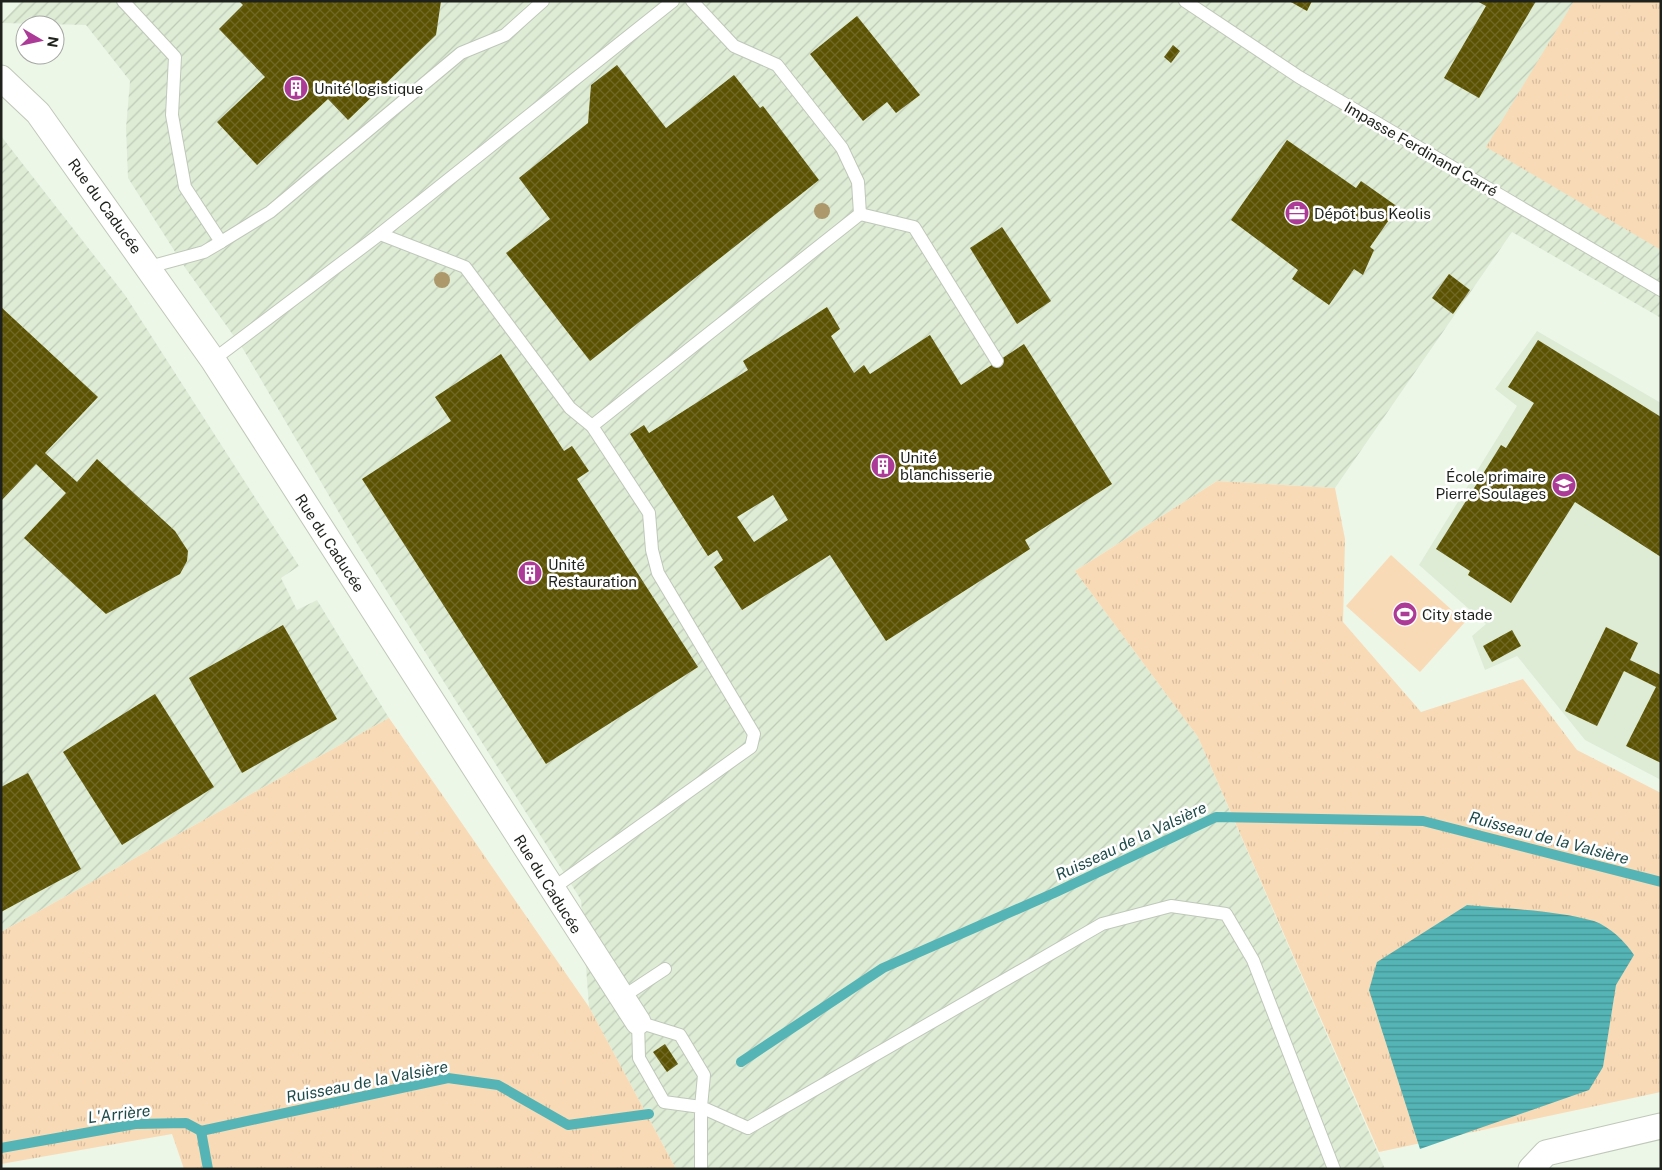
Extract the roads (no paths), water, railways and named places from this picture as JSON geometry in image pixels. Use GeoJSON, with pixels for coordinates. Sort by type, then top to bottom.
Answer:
{"type":"FeatureCollection","features":[{"type":"Feature","properties":{"kind":"street","name":"Rue du Caducée"},"geometry":{"type":"LineString","coordinates":[[1,78],[38,113],[149,267],[213,360],[638,1022]]}},
{"type":"Feature","properties":{"kind":"street"},"geometry":{"type":"LineString","coordinates":[[1531,1169],[1546,1153],[1661,1126]]}},
{"type":"Feature","properties":{"kind":"lane"},"geometry":{"type":"LineString","coordinates":[[123,1],[175,57],[172,114],[185,187],[220,242]]}},
{"type":"Feature","properties":{"kind":"lane"},"geometry":{"type":"LineString","coordinates":[[149,267],[204,252],[270,212],[461,53],[505,35],[543,1]]}},
{"type":"Feature","properties":{"kind":"lane"},"geometry":{"type":"LineString","coordinates":[[213,360],[380,234],[673,1]]}},
{"type":"Feature","properties":{"kind":"lane"},"geometry":{"type":"LineString","coordinates":[[692,1],[734,46],[777,65],[783,72],[842,148],[858,182],[860,214]]}},
{"type":"Feature","properties":{"kind":"lane","name":"Impasse Ferdinand Carré"},"geometry":{"type":"LineString","coordinates":[[1185,1],[1299,77],[1661,290]]}},
{"type":"Feature","properties":{"kind":"lane"},"geometry":{"type":"LineString","coordinates":[[592,426],[860,214]]}},
{"type":"Feature","properties":{"kind":"lane"},"geometry":{"type":"LineString","coordinates":[[860,214],[914,227],[997,361]]}},
{"type":"Feature","properties":{"kind":"lane"},"geometry":{"type":"LineString","coordinates":[[380,234],[465,267],[570,408],[592,426],[649,513],[652,550],[658,573],[754,734],[751,748],[552,889]]}},
{"type":"Feature","properties":{"kind":"lane"},"geometry":{"type":"LineString","coordinates":[[701,1169],[701,1107],[704,1075],[680,1034],[638,1022],[639,1058],[664,1102],[701,1107],[748,1128],[1102,924],[1171,906],[1226,914],[1253,960],[1334,1169]]}},
{"type":"Feature","properties":{"kind":"lane"},"geometry":{"type":"LineString","coordinates":[[621,998],[665,969]]}},
{"type":"Feature","properties":{"kind":"water"},"geometry":{"type":"Polygon","coordinates":[[[1467,905],[1547,912],[1594,921],[1617,935],[1634,955],[1616,985],[1603,1067],[1589,1090],[1420,1149],[1369,990],[1377,962],[1467,905]]]}},
{"type":"Feature","properties":{"kind":"waterway","name":"Ruisseau de la Valsière"},"geometry":{"type":"LineString","coordinates":[[741,1062],[883,968],[1054,893],[1216,817],[1423,821],[1661,882]]}},
{"type":"Feature","properties":{"kind":"waterway","name":"Ruisseau de la Valsière"},"geometry":{"type":"LineString","coordinates":[[201,1131],[448,1078],[498,1085],[568,1125],[649,1114]]}},
{"type":"Feature","properties":{"kind":"waterway","name":"L'Arrière"},"geometry":{"type":"LineString","coordinates":[[1,1148],[135,1124],[186,1123],[201,1131]]}},
{"type":"Feature","properties":{"kind":"waterway","name":"L'Arrière"},"geometry":{"type":"LineString","coordinates":[[201,1131],[208,1169]]}},
{"type":"Feature","properties":{"kind":"place","name":"Unité logistique"},"geometry":{"type":"Point","coordinates":[296,88]}},
{"type":"Feature","properties":{"kind":"place","name":"Dépôt bus Keolis"},"geometry":{"type":"Point","coordinates":[1297,213]}},
{"type":"Feature","properties":{"kind":"place","name":"Unité blanchisserie"},"geometry":{"type":"Point","coordinates":[883,466]}},
{"type":"Feature","properties":{"kind":"place","name":"École primaire Pierre Soulages"},"geometry":{"type":"Point","coordinates":[1564,485]}},
{"type":"Feature","properties":{"kind":"place","name":"Unité Restauration"},"geometry":{"type":"Point","coordinates":[530,573]}},
{"type":"Feature","properties":{"kind":"place","name":"City stade"},"geometry":{"type":"Point","coordinates":[1405,614]}}]}
